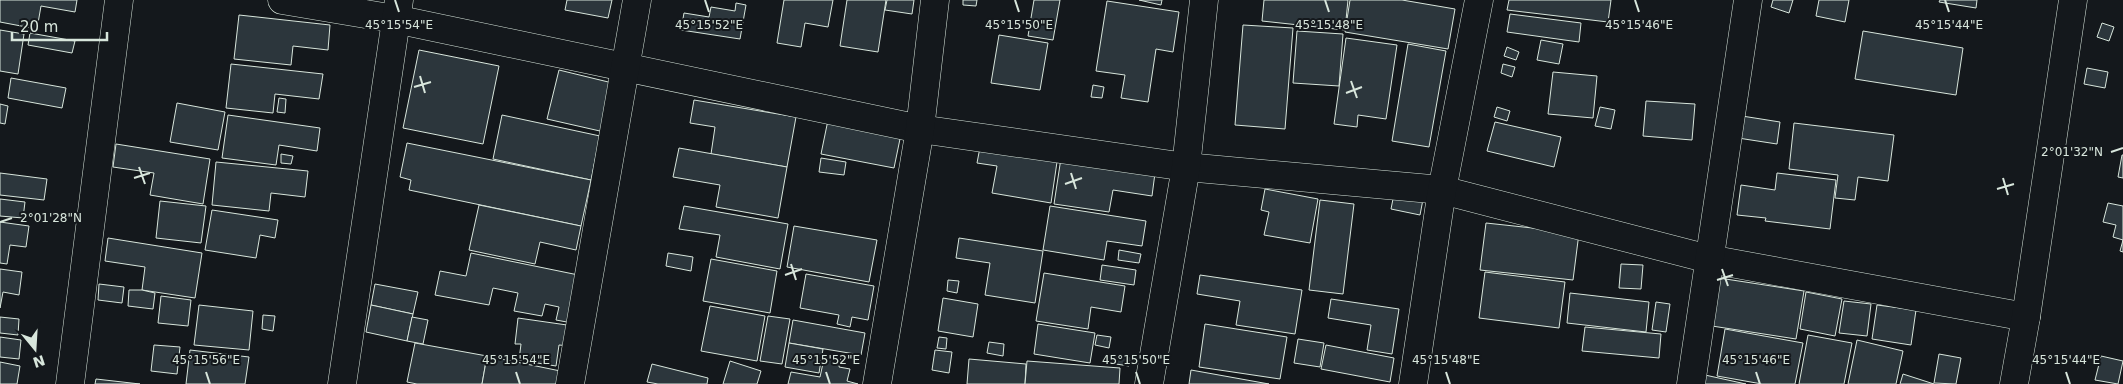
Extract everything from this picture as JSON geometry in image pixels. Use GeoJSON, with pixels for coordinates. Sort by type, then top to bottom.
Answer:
{"type":"FeatureCollection","features":[{"type":"Feature","properties":{"kind":"street"},"geometry":{"type":"LineString","coordinates":[[70,384],[119,0]]}},
{"type":"Feature","properties":{"kind":"street"},"geometry":{"type":"LineString","coordinates":[[282,0],[397,10],[625,67],[920,129],[1186,166],[1442,190],[1709,259],[2026,317]]}},
{"type":"Feature","properties":{"kind":"street"},"geometry":{"type":"LineString","coordinates":[[570,384],[636,0]]}},
{"type":"Feature","properties":{"kind":"street"},"geometry":{"type":"LineString","coordinates":[[877,384],[920,129],[934,0]]}},
{"type":"Feature","properties":{"kind":"street"},"geometry":{"type":"LineString","coordinates":[[1149,384],[1186,166],[1204,0]]}},
{"type":"Feature","properties":{"kind":"street"},"geometry":{"type":"LineString","coordinates":[[1413,384],[1442,190],[1479,0]]}},
{"type":"Feature","properties":{"kind":"street"},"geometry":{"type":"LineString","coordinates":[[1691,384],[1748,0]]}},
{"type":"Feature","properties":{"kind":"street"},"geometry":{"type":"LineString","coordinates":[[2014,384],[2026,317],[2073,0]]}},
{"type":"Feature","properties":{"kind":"street"},"geometry":{"type":"LineString","coordinates":[[342,384],[397,10]]}},
{"type":"Feature","properties":{"kind":"building"},"geometry":{"type":"Polygon","coordinates":[[[0,0],[77,0],[75,12],[41,6],[37,29],[0,22],[0,0]]]}},
{"type":"Feature","properties":{"kind":"building"},"geometry":{"type":"Polygon","coordinates":[[[567,0],[612,0],[608,18],[565,10],[567,0]]]}},
{"type":"Feature","properties":{"kind":"building"},"geometry":{"type":"Polygon","coordinates":[[[784,0],[833,0],[828,27],[805,23],[801,47],[777,43],[784,0]]]}},
{"type":"Feature","properties":{"kind":"building"},"geometry":{"type":"Polygon","coordinates":[[[847,0],[886,0],[878,52],[840,46],[847,0]]]}},
{"type":"Feature","properties":{"kind":"building"},"geometry":{"type":"Polygon","coordinates":[[[887,0],[914,0],[912,14],[885,10],[887,0]]]}},
{"type":"Feature","properties":{"kind":"building"},"geometry":{"type":"Polygon","coordinates":[[[963,0],[977,0],[976,6],[963,5],[963,0]]]}},
{"type":"Feature","properties":{"kind":"building"},"geometry":{"type":"Polygon","coordinates":[[[1034,0],[1060,0],[1053,40],[1028,36],[1034,0]]]}},
{"type":"Feature","properties":{"kind":"building"},"geometry":{"type":"Polygon","coordinates":[[[1139,0],[1162,0],[1161,5],[1139,0]]]}},
{"type":"Feature","properties":{"kind":"building"},"geometry":{"type":"Polygon","coordinates":[[[1264,0],[1348,0],[1345,30],[1262,21],[1264,0]]]}},
{"type":"Feature","properties":{"kind":"building"},"geometry":{"type":"Polygon","coordinates":[[[1350,0],[1402,0],[1455,9],[1448,49],[1345,32],[1350,0]]]}},
{"type":"Feature","properties":{"kind":"building"},"geometry":{"type":"Polygon","coordinates":[[[1509,0],[1611,0],[1608,22],[1507,10],[1509,0]]]}},
{"type":"Feature","properties":{"kind":"building"},"geometry":{"type":"Polygon","coordinates":[[[1773,0],[1793,0],[1789,13],[1771,7],[1773,0]]]}},
{"type":"Feature","properties":{"kind":"building"},"geometry":{"type":"Polygon","coordinates":[[[1819,0],[1849,0],[1845,22],[1816,16],[1819,0]]]}},
{"type":"Feature","properties":{"kind":"building"},"geometry":{"type":"Polygon","coordinates":[[[1940,0],[1977,0],[1976,8],[1939,2],[1940,0]]]}},
{"type":"Feature","properties":{"kind":"building"},"geometry":{"type":"Polygon","coordinates":[[[1107,1],[1179,12],[1173,52],[1156,49],[1148,102],[1121,98],[1125,75],[1096,71],[1107,1]]]}},
{"type":"Feature","properties":{"kind":"building"},"geometry":{"type":"Polygon","coordinates":[[[736,3],[746,5],[740,39],[681,30],[684,13],[709,17],[711,7],[735,11],[736,3]]]}},
{"type":"Feature","properties":{"kind":"building"},"geometry":{"type":"Polygon","coordinates":[[[1510,14],[1581,23],[1579,42],[1507,32],[1510,14]]]}},
{"type":"Feature","properties":{"kind":"building"},"geometry":{"type":"Polygon","coordinates":[[[239,15],[330,25],[328,50],[293,46],[291,65],[234,59],[239,15]]]}},
{"type":"Feature","properties":{"kind":"building"},"geometry":{"type":"Polygon","coordinates":[[[2102,23],[2114,27],[2109,41],[2097,37],[2102,23]]]}},
{"type":"Feature","properties":{"kind":"building"},"geometry":{"type":"Polygon","coordinates":[[[1243,25],[1293,28],[1285,129],[1235,125],[1243,25]]]}},
{"type":"Feature","properties":{"kind":"building"},"geometry":{"type":"Polygon","coordinates":[[[0,30],[24,34],[18,74],[0,71],[0,30]]]}},
{"type":"Feature","properties":{"kind":"building"},"geometry":{"type":"Polygon","coordinates":[[[1297,31],[1343,34],[1339,86],[1293,83],[1297,31]]]}},
{"type":"Feature","properties":{"kind":"building"},"geometry":{"type":"Polygon","coordinates":[[[1863,31],[1963,48],[1956,95],[1855,79],[1863,31]]]}},
{"type":"Feature","properties":{"kind":"building"},"geometry":{"type":"Polygon","coordinates":[[[30,33],[75,41],[72,53],[28,45],[30,33]]]}},
{"type":"Feature","properties":{"kind":"building"},"geometry":{"type":"Polygon","coordinates":[[[999,35],[1048,43],[1040,90],[991,83],[999,35]]]}},
{"type":"Feature","properties":{"kind":"building"},"geometry":{"type":"Polygon","coordinates":[[[1346,38],[1397,45],[1386,119],[1358,115],[1357,127],[1334,124],[1346,38]]]}},
{"type":"Feature","properties":{"kind":"building"},"geometry":{"type":"Polygon","coordinates":[[[1541,40],[1563,44],[1559,64],[1537,60],[1541,40]]]}},
{"type":"Feature","properties":{"kind":"building"},"geometry":{"type":"Polygon","coordinates":[[[1408,44],[1446,51],[1429,147],[1392,141],[1408,44]]]}},
{"type":"Feature","properties":{"kind":"building"},"geometry":{"type":"Polygon","coordinates":[[[1507,47],[1519,52],[1516,60],[1504,56],[1507,47]]]}},
{"type":"Feature","properties":{"kind":"building"},"geometry":{"type":"Polygon","coordinates":[[[419,50],[499,66],[483,144],[403,128],[419,50]]]}},
{"type":"Feature","properties":{"kind":"building"},"geometry":{"type":"Polygon","coordinates":[[[231,64],[323,74],[319,99],[275,94],[273,113],[226,108],[231,64]]]}},
{"type":"Feature","properties":{"kind":"building"},"geometry":{"type":"Polygon","coordinates":[[[1503,64],[1515,67],[1512,77],[1501,73],[1503,64]]]}},
{"type":"Feature","properties":{"kind":"building"},"geometry":{"type":"Polygon","coordinates":[[[2087,68],[2108,72],[2105,88],[2084,84],[2087,68]]]}},
{"type":"Feature","properties":{"kind":"building"},"geometry":{"type":"Polygon","coordinates":[[[559,70],[633,88],[622,136],[547,119],[559,70]]]}},
{"type":"Feature","properties":{"kind":"building"},"geometry":{"type":"Polygon","coordinates":[[[1553,72],[1597,76],[1593,118],[1548,114],[1553,72]]]}},
{"type":"Feature","properties":{"kind":"building"},"geometry":{"type":"Polygon","coordinates":[[[11,78],[66,88],[62,108],[8,98],[11,78]]]}},
{"type":"Feature","properties":{"kind":"building"},"geometry":{"type":"Polygon","coordinates":[[[1093,85],[1104,87],[1102,98],[1091,97],[1093,85]]]}},
{"type":"Feature","properties":{"kind":"building"},"geometry":{"type":"Polygon","coordinates":[[[279,98],[286,99],[285,113],[277,112],[279,98]]]}},
{"type":"Feature","properties":{"kind":"building"},"geometry":{"type":"Polygon","coordinates":[[[694,100],[796,117],[787,167],[711,154],[715,127],[690,123],[694,100]]]}},
{"type":"Feature","properties":{"kind":"building"},"geometry":{"type":"Polygon","coordinates":[[[1646,101],[1695,104],[1692,140],[1643,136],[1646,101]]]}},
{"type":"Feature","properties":{"kind":"building"},"geometry":{"type":"Polygon","coordinates":[[[177,103],[225,112],[218,150],[170,142],[177,103]]]}},
{"type":"Feature","properties":{"kind":"building"},"geometry":{"type":"Polygon","coordinates":[[[0,104],[8,106],[5,124],[0,123],[0,104]]]}},
{"type":"Feature","properties":{"kind":"building"},"geometry":{"type":"Polygon","coordinates":[[[1497,107],[1510,111],[1507,121],[1494,117],[1497,107]]]}},
{"type":"Feature","properties":{"kind":"building"},"geometry":{"type":"Polygon","coordinates":[[[1600,107],[1615,110],[1611,129],[1595,126],[1600,107]]]}},
{"type":"Feature","properties":{"kind":"building"},"geometry":{"type":"Polygon","coordinates":[[[228,115],[320,128],[317,151],[279,145],[276,165],[222,158],[228,115]]]}},
{"type":"Feature","properties":{"kind":"building"},"geometry":{"type":"Polygon","coordinates":[[[502,115],[600,136],[591,180],[493,159],[502,115]]]}},
{"type":"Feature","properties":{"kind":"building"},"geometry":{"type":"Polygon","coordinates":[[[1742,116],[1780,122],[1777,144],[1738,138],[1742,116]]]}},
{"type":"Feature","properties":{"kind":"building"},"geometry":{"type":"Polygon","coordinates":[[[828,120],[901,134],[894,168],[821,154],[828,120]]]}},
{"type":"Feature","properties":{"kind":"building"},"geometry":{"type":"Polygon","coordinates":[[[1495,122],[1561,137],[1554,167],[1487,151],[1495,122]]]}},
{"type":"Feature","properties":{"kind":"building"},"geometry":{"type":"Polygon","coordinates":[[[1794,123],[1894,135],[1888,181],[1858,177],[1855,200],[1835,198],[1838,175],[1789,169],[1794,123]]]}},
{"type":"Feature","properties":{"kind":"building"},"geometry":{"type":"Polygon","coordinates":[[[981,142],[1058,155],[1051,203],[992,193],[997,166],[977,163],[981,142]]]}},
{"type":"Feature","properties":{"kind":"building"},"geometry":{"type":"Polygon","coordinates":[[[407,143],[591,180],[581,226],[409,190],[411,180],[400,177],[407,143]]]}},
{"type":"Feature","properties":{"kind":"building"},"geometry":{"type":"Polygon","coordinates":[[[116,144],[210,159],[203,204],[150,195],[154,173],[113,167],[116,144]]]}},
{"type":"Feature","properties":{"kind":"building"},"geometry":{"type":"Polygon","coordinates":[[[679,148],[787,167],[778,218],[716,207],[720,185],[673,177],[679,148]]]}},
{"type":"Feature","properties":{"kind":"building"},"geometry":{"type":"Polygon","coordinates":[[[281,154],[293,156],[291,164],[281,163],[281,154]]]}},
{"type":"Feature","properties":{"kind":"building"},"geometry":{"type":"Polygon","coordinates":[[[2123,155],[2123,178],[2118,177],[2123,155]]]}},
{"type":"Feature","properties":{"kind":"building"},"geometry":{"type":"Polygon","coordinates":[[[821,158],[846,162],[844,175],[819,172],[821,158]]]}},
{"type":"Feature","properties":{"kind":"building"},"geometry":{"type":"Polygon","coordinates":[[[1061,158],[1155,173],[1152,196],[1113,190],[1109,212],[1054,204],[1061,158]]]}},
{"type":"Feature","properties":{"kind":"building"},"geometry":{"type":"Polygon","coordinates":[[[216,162],[308,171],[305,197],[271,193],[269,211],[212,205],[216,162]]]}},
{"type":"Feature","properties":{"kind":"building"},"geometry":{"type":"Polygon","coordinates":[[[0,173],[47,179],[44,200],[0,195],[0,173]]]}},
{"type":"Feature","properties":{"kind":"building"},"geometry":{"type":"Polygon","coordinates":[[[1777,173],[1836,180],[1830,229],[1765,221],[1766,218],[1737,215],[1741,185],[1775,190],[1777,173]]]}},
{"type":"Feature","properties":{"kind":"building"},"geometry":{"type":"Polygon","coordinates":[[[1265,189],[1318,199],[1310,243],[1264,235],[1269,212],[1261,210],[1265,189]]]}},
{"type":"Feature","properties":{"kind":"building"},"geometry":{"type":"Polygon","coordinates":[[[1395,189],[1424,194],[1420,215],[1391,209],[1395,189]]]}},
{"type":"Feature","properties":{"kind":"building"},"geometry":{"type":"Polygon","coordinates":[[[0,199],[25,202],[23,218],[0,216],[0,199]]]}},
{"type":"Feature","properties":{"kind":"building"},"geometry":{"type":"Polygon","coordinates":[[[1320,200],[1354,204],[1343,294],[1309,290],[1320,200]]]}},
{"type":"Feature","properties":{"kind":"building"},"geometry":{"type":"Polygon","coordinates":[[[160,201],[206,206],[201,243],[156,238],[160,201]]]}},
{"type":"Feature","properties":{"kind":"building"},"geometry":{"type":"Polygon","coordinates":[[[2108,203],[2123,206],[2123,240],[2113,237],[2116,225],[2103,222],[2108,203]]]}},
{"type":"Feature","properties":{"kind":"building"},"geometry":{"type":"Polygon","coordinates":[[[479,205],[581,226],[576,250],[540,242],[535,264],[469,250],[479,205]]]}},
{"type":"Feature","properties":{"kind":"building"},"geometry":{"type":"Polygon","coordinates":[[[684,206],[788,224],[780,269],[716,257],[720,235],[679,229],[684,206]]]}},
{"type":"Feature","properties":{"kind":"building"},"geometry":{"type":"Polygon","coordinates":[[[1050,206],[1146,221],[1142,246],[1107,241],[1104,260],[1043,250],[1050,206]]]}},
{"type":"Feature","properties":{"kind":"building"},"geometry":{"type":"Polygon","coordinates":[[[212,210],[278,220],[275,238],[260,235],[256,258],[205,250],[212,210]]]}},
{"type":"Feature","properties":{"kind":"building"},"geometry":{"type":"Polygon","coordinates":[[[0,222],[29,226],[26,247],[10,245],[7,264],[0,263],[0,222]]]}},
{"type":"Feature","properties":{"kind":"building"},"geometry":{"type":"Polygon","coordinates":[[[1486,223],[1579,233],[1573,280],[1480,270],[1486,223]]]}},
{"type":"Feature","properties":{"kind":"building"},"geometry":{"type":"Polygon","coordinates":[[[794,226],[877,240],[869,282],[787,267],[794,226]]]}},
{"type":"Feature","properties":{"kind":"building"},"geometry":{"type":"Polygon","coordinates":[[[108,238],[202,253],[195,298],[142,290],[145,267],[105,261],[108,238]]]}},
{"type":"Feature","properties":{"kind":"building"},"geometry":{"type":"Polygon","coordinates":[[[959,238],[1043,251],[1035,303],[985,295],[990,263],[956,258],[959,238]]]}},
{"type":"Feature","properties":{"kind":"building"},"geometry":{"type":"Polygon","coordinates":[[[2123,240],[2123,252],[2120,251],[2123,240]]]}},
{"type":"Feature","properties":{"kind":"building"},"geometry":{"type":"Polygon","coordinates":[[[1119,250],[1141,254],[1139,263],[1118,260],[1119,250]]]}},
{"type":"Feature","properties":{"kind":"building"},"geometry":{"type":"Polygon","coordinates":[[[471,253],[593,278],[583,325],[556,320],[559,307],[545,304],[542,316],[514,311],[518,293],[493,288],[489,305],[435,295],[440,271],[466,276],[471,253]]]}},
{"type":"Feature","properties":{"kind":"building"},"geometry":{"type":"Polygon","coordinates":[[[668,253],[693,257],[691,271],[666,266],[668,253]]]}},
{"type":"Feature","properties":{"kind":"building"},"geometry":{"type":"Polygon","coordinates":[[[711,259],[777,271],[770,313],[703,301],[711,259]]]}},
{"type":"Feature","properties":{"kind":"building"},"geometry":{"type":"Polygon","coordinates":[[[1621,264],[1643,265],[1641,289],[1619,288],[1621,264]]]}},
{"type":"Feature","properties":{"kind":"building"},"geometry":{"type":"Polygon","coordinates":[[[1102,265],[1136,270],[1134,285],[1100,280],[1102,265]]]}},
{"type":"Feature","properties":{"kind":"building"},"geometry":{"type":"Polygon","coordinates":[[[0,269],[22,272],[19,295],[3,292],[0,308],[0,269]]]}},
{"type":"Feature","properties":{"kind":"building"},"geometry":{"type":"Polygon","coordinates":[[[1485,272],[1565,282],[1559,328],[1479,318],[1485,272]]]}},
{"type":"Feature","properties":{"kind":"building"},"geometry":{"type":"Polygon","coordinates":[[[1044,273],[1125,286],[1121,312],[1091,307],[1088,329],[1036,321],[1044,273]]]}},
{"type":"Feature","properties":{"kind":"building"},"geometry":{"type":"Polygon","coordinates":[[[806,274],[874,286],[868,320],[852,317],[850,327],[837,324],[839,315],[800,308],[806,274]]]}},
{"type":"Feature","properties":{"kind":"building"},"geometry":{"type":"Polygon","coordinates":[[[1200,275],[1302,290],[1295,334],[1236,325],[1240,301],[1197,294],[1200,275]]]}},
{"type":"Feature","properties":{"kind":"building"},"geometry":{"type":"Polygon","coordinates":[[[1719,278],[1804,291],[1796,339],[1712,326],[1719,278]]]}},
{"type":"Feature","properties":{"kind":"building"},"geometry":{"type":"Polygon","coordinates":[[[948,280],[959,281],[957,293],[947,291],[948,280]]]}},
{"type":"Feature","properties":{"kind":"building"},"geometry":{"type":"Polygon","coordinates":[[[99,284],[124,287],[122,303],[98,300],[99,284]]]}},
{"type":"Feature","properties":{"kind":"building"},"geometry":{"type":"Polygon","coordinates":[[[375,284],[418,292],[413,314],[371,305],[375,284]]]}},
{"type":"Feature","properties":{"kind":"building"},"geometry":{"type":"Polygon","coordinates":[[[129,290],[155,293],[153,309],[128,306],[129,290]]]}},
{"type":"Feature","properties":{"kind":"building"},"geometry":{"type":"Polygon","coordinates":[[[1806,292],[1842,299],[1835,336],[1800,329],[1806,292]]]}},
{"type":"Feature","properties":{"kind":"building"},"geometry":{"type":"Polygon","coordinates":[[[1570,293],[1649,302],[1646,332],[1567,323],[1570,293]]]}},
{"type":"Feature","properties":{"kind":"building"},"geometry":{"type":"Polygon","coordinates":[[[161,296],[191,300],[188,326],[158,323],[161,296]]]}},
{"type":"Feature","properties":{"kind":"building"},"geometry":{"type":"Polygon","coordinates":[[[943,298],[978,304],[973,337],[938,331],[943,298]]]}},
{"type":"Feature","properties":{"kind":"building"},"geometry":{"type":"Polygon","coordinates":[[[1331,299],[1399,309],[1392,354],[1367,350],[1371,325],[1328,318],[1331,299]]]}},
{"type":"Feature","properties":{"kind":"building"},"geometry":{"type":"Polygon","coordinates":[[[1844,301],[1871,304],[1867,336],[1839,333],[1844,301]]]}},
{"type":"Feature","properties":{"kind":"building"},"geometry":{"type":"Polygon","coordinates":[[[1656,302],[1670,304],[1666,332],[1652,330],[1656,302]]]}},
{"type":"Feature","properties":{"kind":"building"},"geometry":{"type":"Polygon","coordinates":[[[199,305],[253,311],[249,350],[194,345],[199,305]]]}},
{"type":"Feature","properties":{"kind":"building"},"geometry":{"type":"Polygon","coordinates":[[[371,305],[413,314],[407,341],[366,332],[371,305]]]}},
{"type":"Feature","properties":{"kind":"building"},"geometry":{"type":"Polygon","coordinates":[[[1877,305],[1916,310],[1911,345],[1872,339],[1877,305]]]}},
{"type":"Feature","properties":{"kind":"building"},"geometry":{"type":"Polygon","coordinates":[[[710,306],[765,316],[757,361],[701,351],[710,306]]]}},
{"type":"Feature","properties":{"kind":"building"},"geometry":{"type":"Polygon","coordinates":[[[263,315],[275,316],[273,331],[262,329],[263,315]]]}},
{"type":"Feature","properties":{"kind":"building"},"geometry":{"type":"Polygon","coordinates":[[[768,316],[790,319],[782,364],[760,361],[768,316]]]}},
{"type":"Feature","properties":{"kind":"building"},"geometry":{"type":"Polygon","coordinates":[[[0,317],[19,319],[18,335],[0,333],[0,317]]]}},
{"type":"Feature","properties":{"kind":"building"},"geometry":{"type":"Polygon","coordinates":[[[412,317],[428,320],[423,344],[407,341],[412,317]]]}},
{"type":"Feature","properties":{"kind":"building"},"geometry":{"type":"Polygon","coordinates":[[[518,318],[574,326],[571,346],[559,345],[556,366],[519,360],[521,344],[515,344],[518,318]]]}},
{"type":"Feature","properties":{"kind":"building"},"geometry":{"type":"Polygon","coordinates":[[[793,320],[865,333],[861,355],[789,343],[793,320]]]}},
{"type":"Feature","properties":{"kind":"building"},"geometry":{"type":"Polygon","coordinates":[[[1038,324],[1095,333],[1090,363],[1034,354],[1038,324]]]}},
{"type":"Feature","properties":{"kind":"building"},"geometry":{"type":"Polygon","coordinates":[[[1205,324],[1287,337],[1280,379],[1199,367],[1205,324]]]}},
{"type":"Feature","properties":{"kind":"building"},"geometry":{"type":"Polygon","coordinates":[[[1585,327],[1661,334],[1659,358],[1582,351],[1585,327]]]}},
{"type":"Feature","properties":{"kind":"building"},"geometry":{"type":"Polygon","coordinates":[[[1725,329],[1803,343],[1795,384],[1762,384],[1717,376],[1725,329]]]}},
{"type":"Feature","properties":{"kind":"building"},"geometry":{"type":"Polygon","coordinates":[[[1097,335],[1111,337],[1109,348],[1095,345],[1097,335]]]}},
{"type":"Feature","properties":{"kind":"building"},"geometry":{"type":"Polygon","coordinates":[[[1808,335],[1852,343],[1844,384],[1799,384],[1808,335]]]}},
{"type":"Feature","properties":{"kind":"building"},"geometry":{"type":"Polygon","coordinates":[[[0,337],[21,340],[19,359],[0,357],[0,337]]]}},
{"type":"Feature","properties":{"kind":"building"},"geometry":{"type":"Polygon","coordinates":[[[939,337],[947,338],[946,349],[937,348],[939,337]]]}},
{"type":"Feature","properties":{"kind":"building"},"geometry":{"type":"Polygon","coordinates":[[[1298,339],[1324,343],[1320,367],[1294,363],[1298,339]]]}},
{"type":"Feature","properties":{"kind":"building"},"geometry":{"type":"Polygon","coordinates":[[[1857,340],[1903,351],[1896,384],[1848,384],[1857,340]]]}},
{"type":"Feature","properties":{"kind":"building"},"geometry":{"type":"Polygon","coordinates":[[[989,342],[1004,344],[1003,356],[987,353],[989,342]]]}},
{"type":"Feature","properties":{"kind":"building"},"geometry":{"type":"Polygon","coordinates":[[[415,343],[487,356],[482,384],[417,384],[407,382],[415,343]]]}},
{"type":"Feature","properties":{"kind":"building"},"geometry":{"type":"Polygon","coordinates":[[[789,343],[823,349],[819,373],[785,367],[789,343]]]}},
{"type":"Feature","properties":{"kind":"building"},"geometry":{"type":"Polygon","coordinates":[[[154,345],[180,347],[177,374],[151,371],[154,345]]]}},
{"type":"Feature","properties":{"kind":"building"},"geometry":{"type":"Polygon","coordinates":[[[1326,345],[1394,358],[1390,382],[1321,369],[1326,345]]]}},
{"type":"Feature","properties":{"kind":"building"},"geometry":{"type":"Polygon","coordinates":[[[190,350],[249,357],[245,384],[186,384],[190,350]]]}},
{"type":"Feature","properties":{"kind":"building"},"geometry":{"type":"Polygon","coordinates":[[[935,350],[952,352],[949,373],[932,370],[935,350]]]}},
{"type":"Feature","properties":{"kind":"building"},"geometry":{"type":"Polygon","coordinates":[[[825,354],[841,357],[839,367],[850,369],[847,381],[858,384],[788,384],[791,372],[820,377],[825,354]]]}},
{"type":"Feature","properties":{"kind":"building"},"geometry":{"type":"Polygon","coordinates":[[[1939,354],[1961,358],[1956,384],[1934,383],[1939,354]]]}},
{"type":"Feature","properties":{"kind":"building"},"geometry":{"type":"Polygon","coordinates":[[[487,356],[580,375],[579,384],[482,384],[487,356]]]}},
{"type":"Feature","properties":{"kind":"building"},"geometry":{"type":"Polygon","coordinates":[[[1117,356],[1130,358],[1129,366],[1116,364],[1117,356]]]}},
{"type":"Feature","properties":{"kind":"building"},"geometry":{"type":"Polygon","coordinates":[[[2101,356],[2123,361],[2118,384],[2095,380],[2101,356]]]}},
{"type":"Feature","properties":{"kind":"building"},"geometry":{"type":"Polygon","coordinates":[[[969,359],[1026,364],[1025,384],[967,384],[969,359]]]}},
{"type":"Feature","properties":{"kind":"building"},"geometry":{"type":"Polygon","coordinates":[[[730,361],[761,371],[757,384],[723,384],[730,361]]]}},
{"type":"Feature","properties":{"kind":"building"},"geometry":{"type":"Polygon","coordinates":[[[1027,361],[1120,368],[1119,384],[1025,384],[1027,361]]]}},
{"type":"Feature","properties":{"kind":"building"},"geometry":{"type":"Polygon","coordinates":[[[0,362],[20,366],[17,384],[0,384],[0,362]]]}},
{"type":"Feature","properties":{"kind":"building"},"geometry":{"type":"Polygon","coordinates":[[[652,364],[708,378],[707,384],[658,384],[647,382],[652,364]]]}},
{"type":"Feature","properties":{"kind":"building"},"geometry":{"type":"Polygon","coordinates":[[[1191,370],[1269,384],[1189,384],[1191,370]]]}},
{"type":"Feature","properties":{"kind":"building"},"geometry":{"type":"Polygon","coordinates":[[[1903,374],[1934,384],[1900,384],[1903,374]]]}},
{"type":"Feature","properties":{"kind":"building"},"geometry":{"type":"Polygon","coordinates":[[[1705,375],[1746,384],[1703,384],[1705,375]]]}},
{"type":"Feature","properties":{"kind":"building"},"geometry":{"type":"Polygon","coordinates":[[[96,379],[140,384],[95,384],[96,379]]]}}]}
